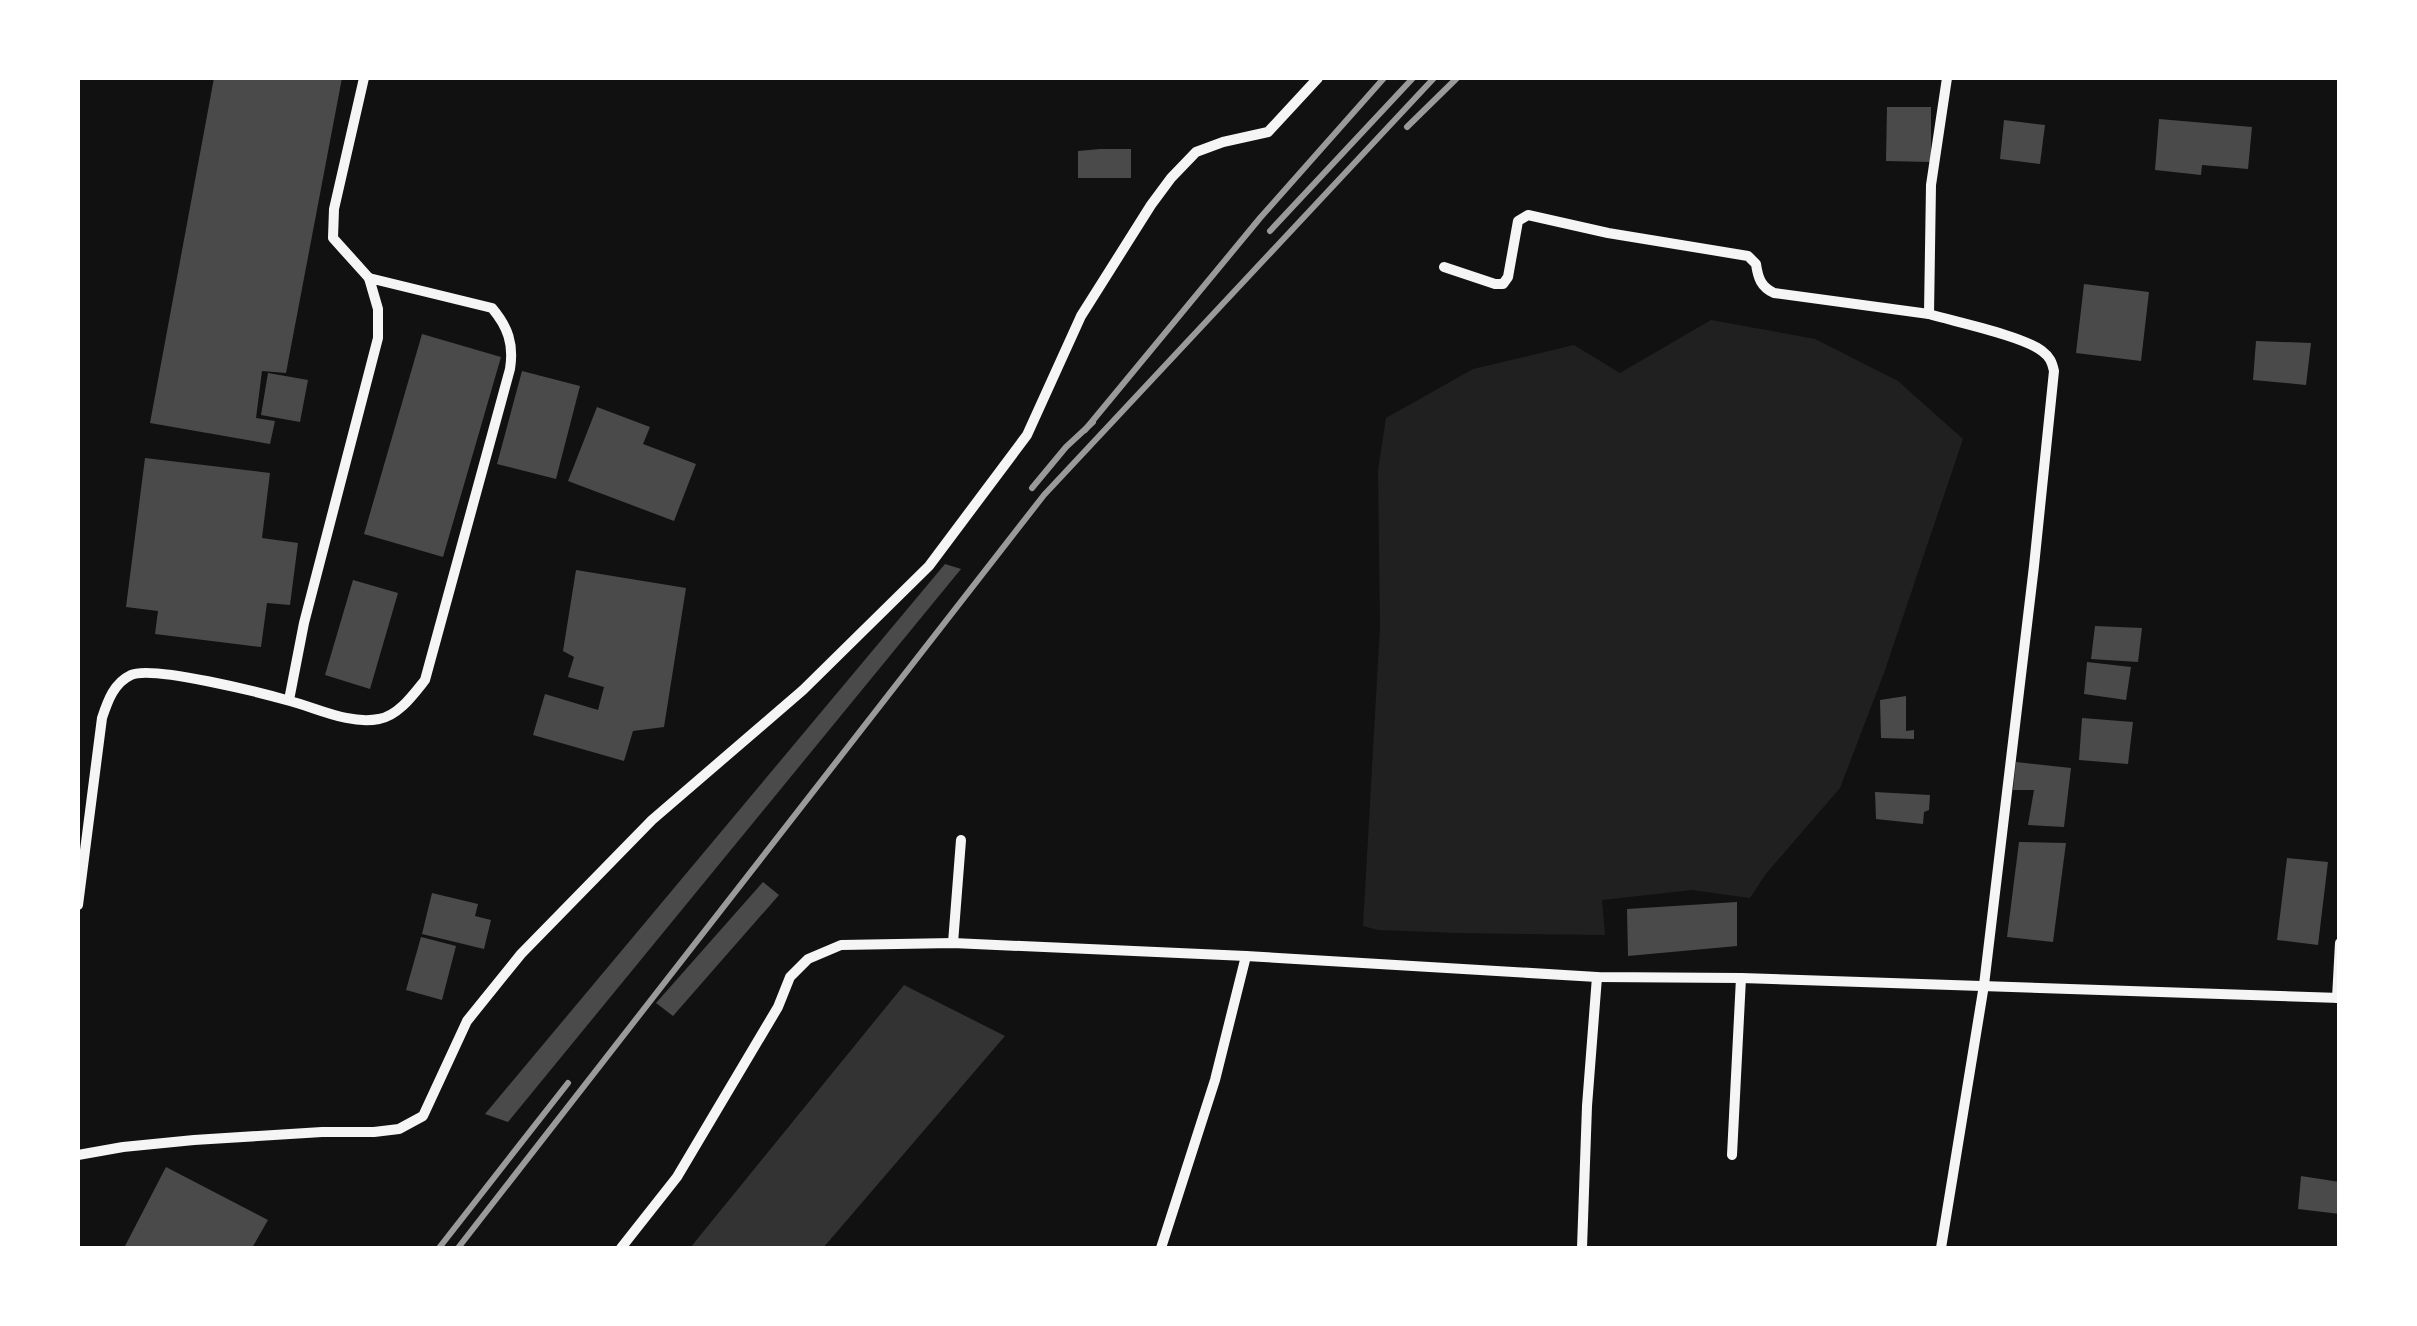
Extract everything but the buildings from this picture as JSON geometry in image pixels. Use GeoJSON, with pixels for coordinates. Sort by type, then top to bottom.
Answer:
{"type":"FeatureCollection","features":[{"type":"Feature","properties":{"kind":"street"},"geometry":{"type":"LineString","coordinates":[[289,700],[304,623],[378,338],[378,309],[369,278],[333,238],[334,209],[364,78]]}},
{"type":"Feature","properties":{"kind":"street"},"geometry":{"type":"LineString","coordinates":[[78,1155],[194,1140],[374,1132],[399,1129],[423,1116],[466,1021],[521,954],[652,820],[802,690],[929,566],[1028,435],[1081,316],[1171,178],[1196,152],[1268,132],[1318,78]]}},
{"type":"Feature","properties":{"kind":"street"},"geometry":{"type":"LineString","coordinates":[[1929,314],[1931,184],[1946,78]]}},
{"type":"Feature","properties":{"kind":"street"},"geometry":{"type":"LineString","coordinates":[[1444,267],[1502,284],[1508,277],[1518,221],[1528,215],[1608,233],[1748,256],[1756,264],[1762,284],[1774,293],[1929,314],[2027,342],[2052,362],[2032,586],[1984,985],[1941,1248]]}},
{"type":"Feature","properties":{"kind":"street"},"geometry":{"type":"LineString","coordinates":[[78,905],[102,718],[118,683],[144,671],[173,675],[289,700],[360,721],[384,719],[406,703],[425,680],[510,369],[510,337],[503,320],[492,308],[369,278]]}},
{"type":"Feature","properties":{"kind":"street"},"geometry":{"type":"LineString","coordinates":[[953,943],[961,840]]}},
{"type":"Feature","properties":{"kind":"street"},"geometry":{"type":"LineString","coordinates":[[622,1248],[677,1178],[778,1007],[790,978],[808,959],[840,945],[953,943],[1597,976],[2338,998],[2340,944]]}},
{"type":"Feature","properties":{"kind":"street"},"geometry":{"type":"LineString","coordinates":[[1160,1248],[1215,1080],[1246,956]]}},
{"type":"Feature","properties":{"kind":"street"},"geometry":{"type":"LineString","coordinates":[[1582,1248],[1597,976]]}},
{"type":"Feature","properties":{"kind":"street"},"geometry":{"type":"LineString","coordinates":[[1732,1155],[1741,978]]}},
{"type":"Feature","properties":{"kind":"shaded area"},"geometry":{"type":"Polygon","coordinates":[[[1711,320],[1815,339],[1898,381],[1963,439],[1884,673],[1840,788],[1750,898],[1692,890],[1602,900],[1605,935],[1458,933],[1363,926],[1380,627],[1378,470],[1386,418],[1473,369],[1574,345],[1620,373],[1711,320]]]}},
{"type":"Feature","properties":{"kind":"shaded area"},"geometry":{"type":"Polygon","coordinates":[[[904,985],[1005,1036],[823,1248],[690,1248],[904,985]]]}},
{"type":"Feature","properties":{"kind":"railway"},"geometry":{"type":"LineString","coordinates":[[1085,430],[1260,218],[1384,78]]}},
{"type":"Feature","properties":{"kind":"railway"},"geometry":{"type":"LineString","coordinates":[[1270,231],[1413,78]]}},
{"type":"Feature","properties":{"kind":"railway"},"geometry":{"type":"LineString","coordinates":[[458,1248],[1044,495],[1434,78]]}},
{"type":"Feature","properties":{"kind":"railway"},"geometry":{"type":"LineString","coordinates":[[1407,127],[1457,78]]}},
{"type":"Feature","properties":{"kind":"railway"},"geometry":{"type":"LineString","coordinates":[[1032,488],[1093,422]]}},
{"type":"Feature","properties":{"kind":"railway"},"geometry":{"type":"LineString","coordinates":[[439,1248],[568,1083]]}}]}
